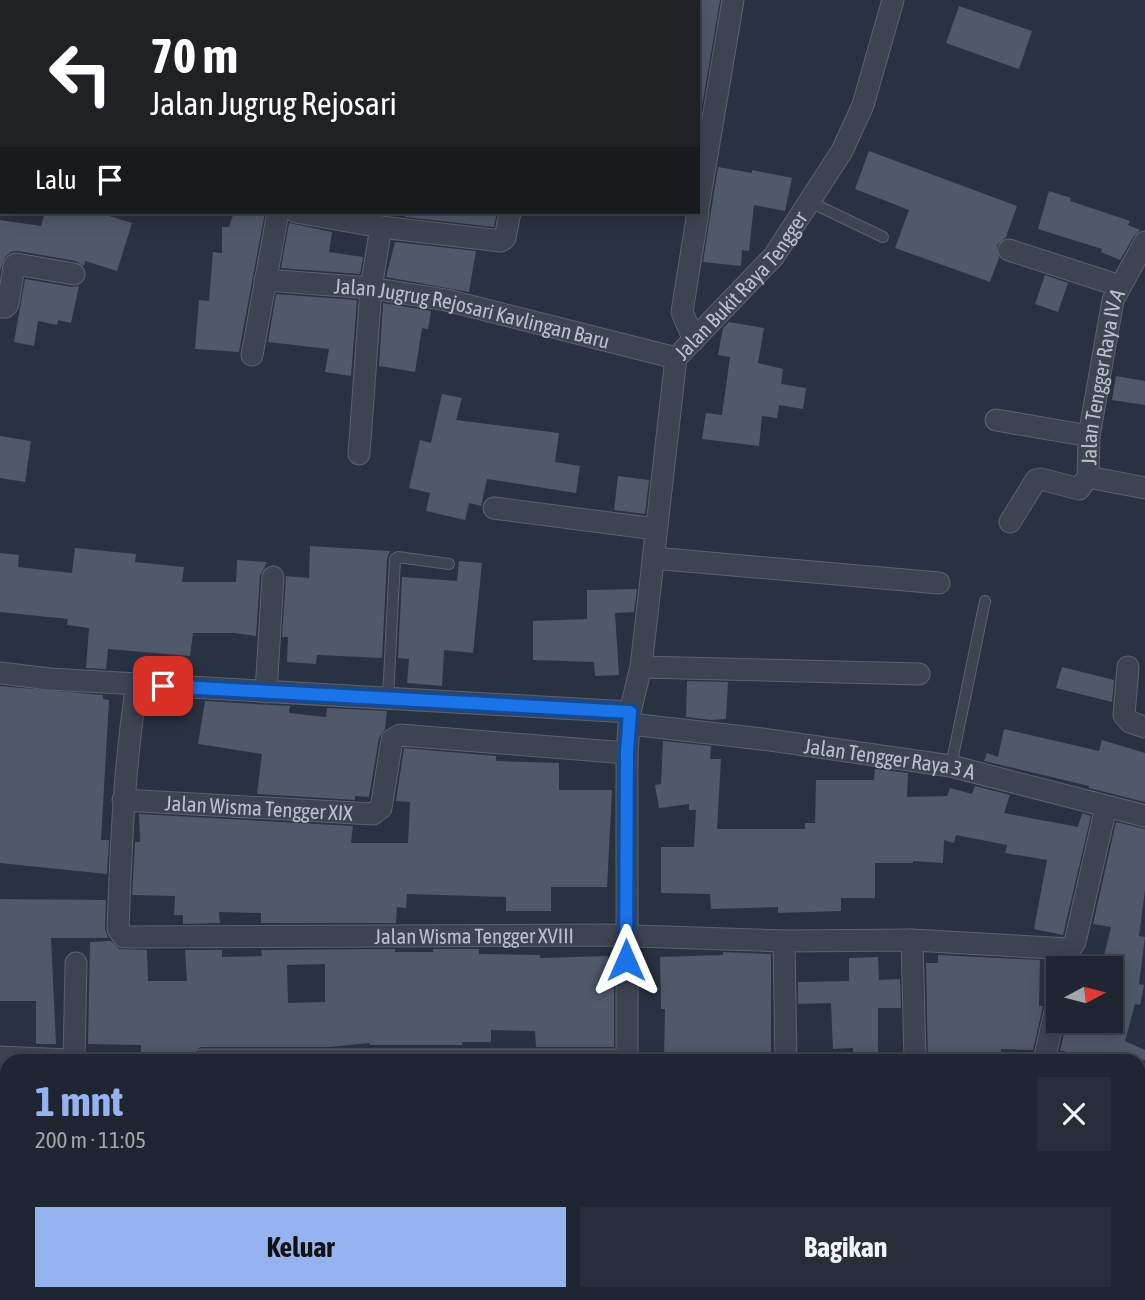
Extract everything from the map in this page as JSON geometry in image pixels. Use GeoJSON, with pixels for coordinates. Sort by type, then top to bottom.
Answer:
{"type":"FeatureCollection","features":[{"type":"Feature","properties":{"kind":"street"},"geometry":{"type":"LineString","coordinates":[[700,198],[733,0]]}},
{"type":"Feature","properties":{"kind":"street","name":"Jalan Bukit Raya Tengger"},"geometry":{"type":"LineString","coordinates":[[627,1054],[627,752],[630,718],[641,667],[676,358],[774,256],[842,150],[863,105],[893,0]]}},
{"type":"Feature","properties":{"kind":"street"},"geometry":{"type":"LineString","coordinates":[[252,355],[278,214]]}},
{"type":"Feature","properties":{"kind":"street"},"geometry":{"type":"LineString","coordinates":[[307,214],[381,227],[503,240],[510,214]]}},
{"type":"Feature","properties":{"kind":"street"},"geometry":{"type":"LineString","coordinates":[[694,340],[682,312],[697,214]]}},
{"type":"Feature","properties":{"kind":"street"},"geometry":{"type":"LineString","coordinates":[[359,454],[372,288],[381,227]]}},
{"type":"Feature","properties":{"kind":"street","name":"Jalan Tengger Raya IV A"},"geometry":{"type":"LineString","coordinates":[[1088,477],[1089,436],[1113,300],[1145,242]]}},
{"type":"Feature","properties":{"kind":"street"},"geometry":{"type":"LineString","coordinates":[[1009,250],[1120,286]]}},
{"type":"Feature","properties":{"kind":"street"},"geometry":{"type":"LineString","coordinates":[[0,307],[8,304],[15,265],[74,274]]}},
{"type":"Feature","properties":{"kind":"street","name":"Jalan Jugrug Rejosari Kavlingan Baru"},"geometry":{"type":"LineString","coordinates":[[265,280],[372,288],[446,300],[676,358]]}},
{"type":"Feature","properties":{"kind":"street"},"geometry":{"type":"LineString","coordinates":[[996,420],[1089,436]]}},
{"type":"Feature","properties":{"kind":"street"},"geometry":{"type":"LineString","coordinates":[[1010,522],[1036,480],[1079,489],[1088,477],[1145,488]]}},
{"type":"Feature","properties":{"kind":"street"},"geometry":{"type":"LineString","coordinates":[[494,508],[656,529]]}},
{"type":"Feature","properties":{"kind":"street"},"geometry":{"type":"LineString","coordinates":[[653,558],[939,583]]}},
{"type":"Feature","properties":{"kind":"street"},"geometry":{"type":"LineString","coordinates":[[266,692],[273,577]]}},
{"type":"Feature","properties":{"kind":"street"},"geometry":{"type":"LineString","coordinates":[[641,667],[919,674]]}},
{"type":"Feature","properties":{"kind":"street"},"geometry":{"type":"LineString","coordinates":[[1128,667],[1124,715],[1129,722],[1145,727]]}},
{"type":"Feature","properties":{"kind":"street","name":"Jalan Tengger Raya 3 A"},"geometry":{"type":"LineString","coordinates":[[0,673],[50,679],[388,698],[630,718],[951,766],[1145,816]]}},
{"type":"Feature","properties":{"kind":"street"},"geometry":{"type":"LineString","coordinates":[[123,800],[129,732],[137,684]]}},
{"type":"Feature","properties":{"kind":"street","name":"Jalan Wisma Tengger XIX"},"geometry":{"type":"LineString","coordinates":[[123,800],[373,814],[381,808],[392,740],[400,735],[627,752]]}},
{"type":"Feature","properties":{"kind":"street","name":"Jalan Wisma Tengger XVIII"},"geometry":{"type":"LineString","coordinates":[[123,800],[118,929],[121,935],[128,937],[626,936],[784,941],[912,940],[1051,956]]}},
{"type":"Feature","properties":{"kind":"street"},"geometry":{"type":"LineString","coordinates":[[1069,956],[1075,942],[1106,807]]}},
{"type":"Feature","properties":{"kind":"street"},"geometry":{"type":"LineString","coordinates":[[912,940],[915,1054]]}},
{"type":"Feature","properties":{"kind":"street"},"geometry":{"type":"LineString","coordinates":[[784,941],[786,1054]]}},
{"type":"Feature","properties":{"kind":"street"},"geometry":{"type":"LineString","coordinates":[[74,1054],[76,964]]}},
{"type":"Feature","properties":{"kind":"street"},"geometry":{"type":"LineString","coordinates":[[1045,1054],[1050,1033]]}},
{"type":"Feature","properties":{"kind":"lane"},"geometry":{"type":"LineString","coordinates":[[810,202],[883,237]]}},
{"type":"Feature","properties":{"kind":"lane"},"geometry":{"type":"LineString","coordinates":[[388,698],[395,559],[398,557],[449,564]]}},
{"type":"Feature","properties":{"kind":"lane"},"geometry":{"type":"LineString","coordinates":[[951,766],[985,601]]}},
{"type":"Feature","properties":{"kind":"building"},"geometry":{"type":"Polygon","coordinates":[[[700,0],[720,0],[700,118],[700,0]]]}},
{"type":"Feature","properties":{"kind":"building"},"geometry":{"type":"Polygon","coordinates":[[[959,6],[1032,31],[1019,69],[946,43],[959,6]]]}},
{"type":"Feature","properties":{"kind":"building"},"geometry":{"type":"Polygon","coordinates":[[[869,151],[1017,206],[1006,237],[997,245],[999,258],[990,282],[895,248],[909,210],[855,189],[869,151]]]}},
{"type":"Feature","properties":{"kind":"building"},"geometry":{"type":"Polygon","coordinates":[[[718,167],[792,178],[785,211],[754,205],[749,251],[742,250],[741,266],[703,262],[718,167]]]}},
{"type":"Feature","properties":{"kind":"building"},"geometry":{"type":"Polygon","coordinates":[[[1049,191],[1130,221],[1128,225],[1140,230],[1120,260],[1101,252],[1102,249],[1038,229],[1049,191]]]}},
{"type":"Feature","properties":{"kind":"building"},"geometry":{"type":"Polygon","coordinates":[[[44,214],[103,214],[132,223],[117,271],[85,261],[84,266],[76,261],[18,251],[5,257],[0,271],[0,220],[41,226],[44,214]]]}},
{"type":"Feature","properties":{"kind":"building"},"geometry":{"type":"Polygon","coordinates":[[[233,214],[265,214],[239,352],[195,349],[199,300],[209,301],[213,252],[222,253],[222,227],[229,227],[233,214]]]}},
{"type":"Feature","properties":{"kind":"building"},"geometry":{"type":"Polygon","coordinates":[[[405,214],[497,214],[494,227],[405,217],[405,214]]]}},
{"type":"Feature","properties":{"kind":"building"},"geometry":{"type":"Polygon","coordinates":[[[289,223],[332,232],[329,252],[363,257],[360,274],[281,268],[289,223]]]}},
{"type":"Feature","properties":{"kind":"building"},"geometry":{"type":"Polygon","coordinates":[[[395,242],[476,251],[469,292],[386,277],[395,242]]]}},
{"type":"Feature","properties":{"kind":"building"},"geometry":{"type":"Polygon","coordinates":[[[1045,275],[1068,283],[1058,312],[1035,304],[1045,275]]]}},
{"type":"Feature","properties":{"kind":"building"},"geometry":{"type":"Polygon","coordinates":[[[25,279],[79,286],[71,323],[58,320],[57,325],[38,321],[34,346],[14,342],[25,279]]]}},
{"type":"Feature","properties":{"kind":"building"},"geometry":{"type":"Polygon","coordinates":[[[276,294],[357,300],[351,376],[325,372],[329,349],[268,342],[276,294]]]}},
{"type":"Feature","properties":{"kind":"building"},"geometry":{"type":"Polygon","coordinates":[[[383,303],[431,311],[428,329],[422,328],[415,372],[379,366],[383,303]]]}},
{"type":"Feature","properties":{"kind":"building"},"geometry":{"type":"Polygon","coordinates":[[[729,322],[764,328],[758,363],[783,369],[781,384],[806,388],[803,409],[779,405],[777,418],[762,416],[759,446],[702,439],[706,413],[722,415],[730,357],[718,355],[723,328],[729,322]]]}},
{"type":"Feature","properties":{"kind":"building"},"geometry":{"type":"Polygon","coordinates":[[[1116,376],[1145,381],[1145,405],[1112,400],[1116,376]]]}},
{"type":"Feature","properties":{"kind":"building"},"geometry":{"type":"Polygon","coordinates":[[[442,394],[462,398],[456,420],[559,433],[555,462],[580,466],[576,493],[487,479],[481,506],[469,503],[465,520],[426,511],[430,493],[409,488],[420,440],[431,443],[442,394]]]}},
{"type":"Feature","properties":{"kind":"building"},"geometry":{"type":"Polygon","coordinates":[[[0,436],[31,441],[25,482],[0,478],[0,436]]]}},
{"type":"Feature","properties":{"kind":"building"},"geometry":{"type":"Polygon","coordinates":[[[618,476],[649,480],[645,514],[614,510],[618,476]]]}},
{"type":"Feature","properties":{"kind":"building"},"geometry":{"type":"Polygon","coordinates":[[[310,546],[390,551],[387,559],[382,658],[317,655],[316,664],[287,662],[288,637],[282,637],[286,576],[309,578],[310,546]]]}},
{"type":"Feature","properties":{"kind":"building"},"geometry":{"type":"Polygon","coordinates":[[[75,548],[136,554],[135,562],[184,567],[182,582],[236,582],[237,560],[267,562],[260,576],[256,636],[193,633],[190,656],[108,649],[106,669],[86,668],[89,628],[67,625],[68,619],[0,612],[0,553],[19,555],[18,567],[72,573],[75,548]]]}},
{"type":"Feature","properties":{"kind":"building"},"geometry":{"type":"Polygon","coordinates":[[[459,561],[482,563],[473,653],[444,650],[442,686],[407,683],[409,659],[398,658],[402,577],[457,581],[459,561]]]}},
{"type":"Feature","properties":{"kind":"building"},"geometry":{"type":"Polygon","coordinates":[[[637,589],[634,612],[615,613],[619,675],[595,676],[594,662],[533,660],[533,621],[587,619],[587,590],[637,589]]]}},
{"type":"Feature","properties":{"kind":"building"},"geometry":{"type":"Polygon","coordinates":[[[1062,667],[1114,680],[1112,702],[1056,688],[1062,667]]]}},
{"type":"Feature","properties":{"kind":"building"},"geometry":{"type":"Polygon","coordinates":[[[687,681],[728,682],[726,719],[686,717],[687,681]]]}},
{"type":"Feature","properties":{"kind":"building"},"geometry":{"type":"Polygon","coordinates":[[[0,686],[103,695],[103,699],[109,700],[101,840],[109,840],[107,874],[0,863],[0,686]]]}},
{"type":"Feature","properties":{"kind":"building"},"geometry":{"type":"Polygon","coordinates":[[[205,701],[290,706],[289,713],[326,717],[327,708],[387,711],[385,729],[379,738],[369,797],[355,796],[355,800],[257,794],[262,754],[198,744],[205,701]]]}},
{"type":"Feature","properties":{"kind":"building"},"geometry":{"type":"Polygon","coordinates":[[[1004,729],[1099,751],[1102,740],[1145,753],[1145,802],[984,761],[987,753],[998,757],[1004,729]]]}},
{"type":"Feature","properties":{"kind":"building"},"geometry":{"type":"Polygon","coordinates":[[[663,741],[711,746],[710,759],[721,759],[717,829],[805,829],[805,823],[815,823],[816,780],[874,780],[875,769],[908,773],[907,797],[947,796],[950,788],[972,794],[975,786],[1010,795],[1004,813],[1078,827],[1082,813],[1091,816],[1063,935],[1034,929],[1047,860],[1005,853],[1007,845],[956,835],[954,843],[944,840],[943,863],[875,863],[875,898],[841,898],[841,911],[778,913],[778,907],[711,909],[710,894],[661,893],[661,847],[694,847],[696,810],[689,810],[689,804],[659,808],[655,785],[661,784],[663,741]]]}},
{"type":"Feature","properties":{"kind":"building"},"geometry":{"type":"Polygon","coordinates":[[[404,748],[496,756],[496,761],[559,763],[559,790],[612,790],[607,887],[551,887],[551,911],[506,911],[506,897],[407,894],[406,908],[397,907],[396,923],[261,923],[261,913],[219,912],[220,923],[183,924],[183,915],[174,915],[175,896],[132,895],[135,842],[140,842],[139,814],[353,826],[351,843],[408,843],[410,802],[396,801],[404,748]]]}},
{"type":"Feature","properties":{"kind":"building"},"geometry":{"type":"Polygon","coordinates":[[[1116,822],[1145,829],[1145,890],[1139,936],[1145,937],[1139,984],[1144,985],[1140,1005],[1135,1004],[1125,1041],[1145,1050],[1145,1054],[1064,1054],[1065,1051],[1060,1051],[1064,1033],[1124,1032],[1124,956],[1104,956],[1111,927],[1093,924],[1116,822]]]}},
{"type":"Feature","properties":{"kind":"building"},"geometry":{"type":"Polygon","coordinates":[[[0,899],[106,900],[105,929],[108,938],[51,938],[56,1044],[36,1044],[36,1001],[0,1001],[0,899]]]}},
{"type":"Feature","properties":{"kind":"building"},"geometry":{"type":"Polygon","coordinates":[[[111,941],[119,949],[147,950],[148,981],[187,981],[185,950],[222,950],[222,957],[262,956],[261,950],[395,949],[395,952],[433,952],[433,949],[479,949],[479,954],[540,955],[540,958],[608,956],[609,982],[614,982],[614,1047],[536,1047],[535,1031],[491,1030],[491,1042],[462,1042],[462,1045],[370,1043],[328,1047],[201,1047],[190,1053],[141,1054],[141,1045],[88,1044],[90,942],[111,941]],[[325,964],[287,965],[288,1003],[325,1002],[325,964]]]}},
{"type":"Feature","properties":{"kind":"building"},"geometry":{"type":"Polygon","coordinates":[[[723,952],[771,954],[771,1054],[664,1054],[665,1009],[661,1009],[660,957],[723,955],[723,952]]]}},
{"type":"Feature","properties":{"kind":"building"},"geometry":{"type":"Polygon","coordinates":[[[938,955],[1040,960],[1039,1006],[1043,1006],[1033,1050],[1001,1049],[1001,1054],[928,1054],[926,963],[938,963],[938,955]]]}},
{"type":"Feature","properties":{"kind":"building"},"geometry":{"type":"Polygon","coordinates":[[[878,957],[879,980],[900,979],[901,1008],[878,1008],[878,1054],[853,1054],[853,1048],[833,1049],[831,1003],[798,1004],[798,982],[849,981],[849,958],[878,957]]]}},
{"type":"Feature","properties":{"kind":"route"},"geometry":{"type":"LineString","coordinates":[[163,686],[630,712],[627,752],[626,960]]}}]}
